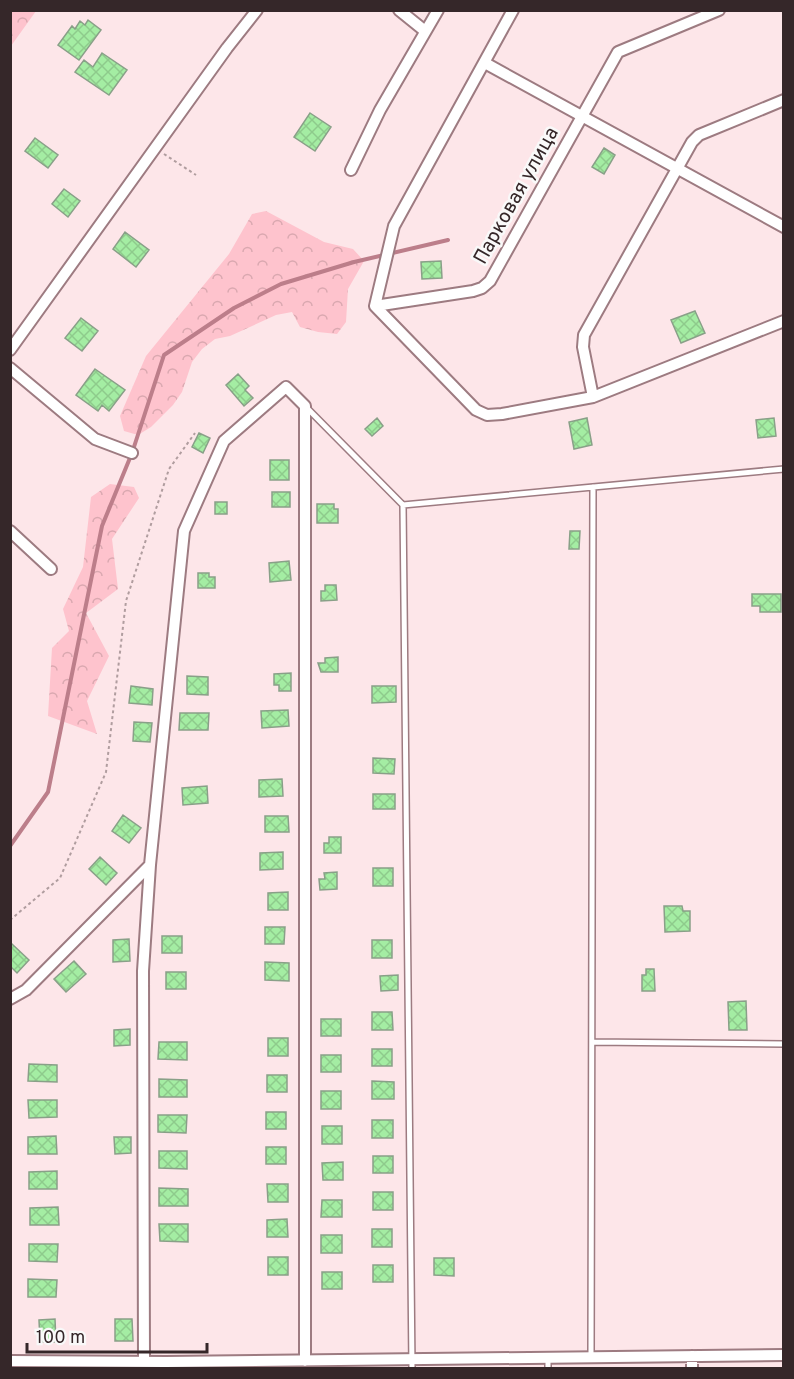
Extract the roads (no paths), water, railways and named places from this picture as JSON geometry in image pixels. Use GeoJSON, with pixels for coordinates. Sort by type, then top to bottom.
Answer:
{"type":"FeatureCollection","features":[{"type":"Feature","properties":{"kind":"street"},"geometry":{"type":"LineString","coordinates":[[10,350],[227,48],[257,10]]}},
{"type":"Feature","properties":{"kind":"street"},"geometry":{"type":"LineString","coordinates":[[399,10],[425,31]]}},
{"type":"Feature","properties":{"kind":"street"},"geometry":{"type":"LineString","coordinates":[[351,170],[380,110],[438,10]]}},
{"type":"Feature","properties":{"kind":"street"},"geometry":{"type":"LineString","coordinates":[[513,10],[409,195],[394,226],[375,306],[476,410],[487,415],[593,397],[783,321]]}},
{"type":"Feature","properties":{"kind":"street","name":"Парковая улица"},"geometry":{"type":"LineString","coordinates":[[375,306],[482,288],[490,281],[618,52],[719,10]]}},
{"type":"Feature","properties":{"kind":"street"},"geometry":{"type":"LineString","coordinates":[[485,63],[783,227]]}},
{"type":"Feature","properties":{"kind":"street"},"geometry":{"type":"LineString","coordinates":[[593,397],[583,347],[584,335],[692,142],[699,135],[783,100]]}},
{"type":"Feature","properties":{"kind":"street"},"geometry":{"type":"LineString","coordinates":[[10,368],[95,439],[132,453]]}},
{"type":"Feature","properties":{"kind":"street"},"geometry":{"type":"LineString","coordinates":[[144,1365],[143,971],[150,865],[184,531],[224,441],[286,387],[305,406],[305,1364]]}},
{"type":"Feature","properties":{"kind":"street"},"geometry":{"type":"LineString","coordinates":[[10,531],[51,569]]}},
{"type":"Feature","properties":{"kind":"street"},"geometry":{"type":"LineString","coordinates":[[10,999],[26,990],[150,865]]}},
{"type":"Feature","properties":{"kind":"street"},"geometry":{"type":"LineString","coordinates":[[10,1361],[144,1365],[548,1363],[591,1358],[783,1355]]}},
{"type":"Feature","properties":{"kind":"street"},"geometry":{"type":"LineString","coordinates":[[692,1356],[692,1368]]}},
{"type":"Feature","properties":{"kind":"lane"},"geometry":{"type":"LineString","coordinates":[[305,406],[403,506],[412,1364]]}},
{"type":"Feature","properties":{"kind":"lane"},"geometry":{"type":"LineString","coordinates":[[403,506],[783,468]]}},
{"type":"Feature","properties":{"kind":"lane"},"geometry":{"type":"LineString","coordinates":[[591,1358],[593,487]]}},
{"type":"Feature","properties":{"kind":"lane"},"geometry":{"type":"LineString","coordinates":[[592,1042],[783,1044]]}},
{"type":"Feature","properties":{"kind":"waterway"},"geometry":{"type":"LineString","coordinates":[[10,846],[48,792],[102,526],[132,453],[164,355],[234,308],[281,284],[354,262],[448,240]]}}]}
